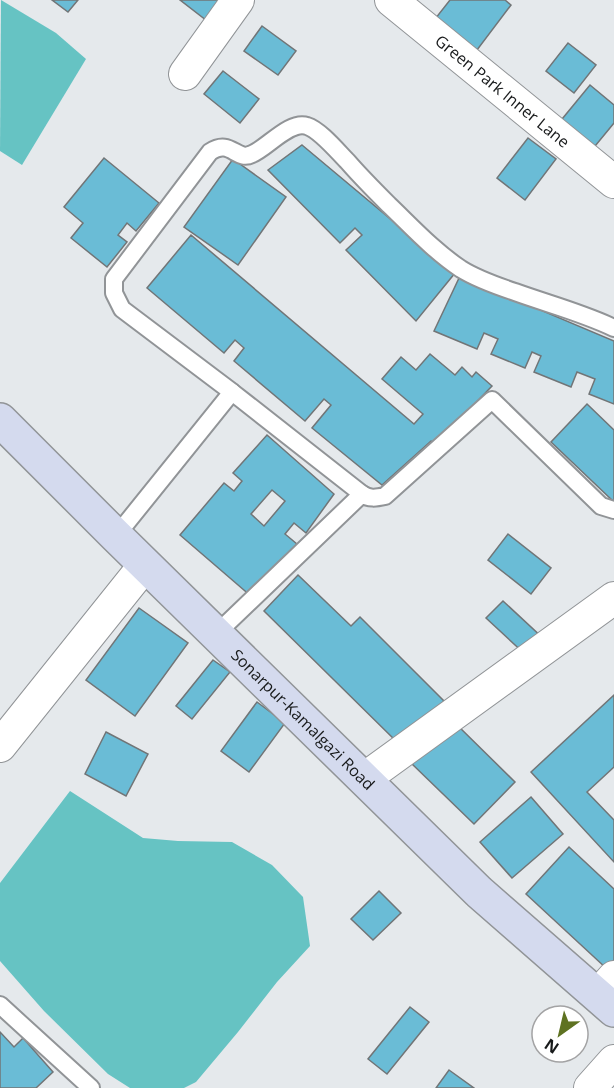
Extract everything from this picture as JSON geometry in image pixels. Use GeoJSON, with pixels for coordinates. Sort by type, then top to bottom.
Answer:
{"type":"FeatureCollection","features":[{"type":"Feature","properties":{"kind":"main road","name":"Sonarpur-Kamalgazi Road"},"geometry":{"type":"LineString","coordinates":[[0,420],[116,537],[479,892],[609,994]]}},
{"type":"Feature","properties":{"kind":"street"},"geometry":{"type":"LineString","coordinates":[[185,74],[238,0]]}},
{"type":"Feature","properties":{"kind":"street","name":"Green Park Inner Lane"},"geometry":{"type":"LineString","coordinates":[[391,0],[614,182]]}},
{"type":"Feature","properties":{"kind":"street"},"geometry":{"type":"LineString","coordinates":[[0,746],[145,565]]}},
{"type":"Feature","properties":{"kind":"street"},"geometry":{"type":"LineString","coordinates":[[364,779],[614,598]]}},
{"type":"Feature","properties":{"kind":"street"},"geometry":{"type":"LineString","coordinates":[[590,1088],[614,1061]]}},
{"type":"Feature","properties":{"kind":"lane"},"geometry":{"type":"LineString","coordinates":[[614,328],[497,286],[462,269],[434,249],[373,189],[324,136],[307,125],[285,131],[258,152],[248,156],[225,147],[210,152],[114,279],[114,294],[122,309],[365,496],[375,498],[385,496],[492,400],[601,506],[614,510]]}},
{"type":"Feature","properties":{"kind":"lane"},"geometry":{"type":"LineString","coordinates":[[116,537],[232,392]]}},
{"type":"Feature","properties":{"kind":"lane"},"geometry":{"type":"LineString","coordinates":[[216,634],[362,494]]}},
{"type":"Feature","properties":{"kind":"lane"},"geometry":{"type":"LineString","coordinates":[[0,1005],[91,1088]]}},
{"type":"Feature","properties":{"kind":"water"},"geometry":{"type":"Polygon","coordinates":[[[1,0],[56,33],[86,59],[22,165],[0,151],[1,0]]]}},
{"type":"Feature","properties":{"kind":"water"},"geometry":{"type":"Polygon","coordinates":[[[70,791],[143,838],[232,842],[272,865],[303,897],[310,946],[277,982],[196,1082],[184,1088],[130,1088],[108,1074],[44,1011],[0,961],[0,883],[70,791]]]}},
{"type":"Feature","properties":{"kind":"building"},"geometry":{"type":"Polygon","coordinates":[[[52,0],[78,0],[68,12],[52,0]]]}},
{"type":"Feature","properties":{"kind":"building"},"geometry":{"type":"Polygon","coordinates":[[[180,0],[227,0],[211,24],[180,0]]]}},
{"type":"Feature","properties":{"kind":"building"},"geometry":{"type":"Polygon","coordinates":[[[450,0],[505,0],[511,5],[477,50],[435,19],[450,0]]]}},
{"type":"Feature","properties":{"kind":"building"},"geometry":{"type":"Polygon","coordinates":[[[262,26],[296,51],[278,75],[244,51],[262,26]]]}},
{"type":"Feature","properties":{"kind":"building"},"geometry":{"type":"Polygon","coordinates":[[[568,43],[596,65],[574,93],[546,71],[568,43]]]}},
{"type":"Feature","properties":{"kind":"building"},"geometry":{"type":"Polygon","coordinates":[[[223,71],[259,99],[240,123],[204,94],[223,71]]]}},
{"type":"Feature","properties":{"kind":"building"},"geometry":{"type":"Polygon","coordinates":[[[590,85],[614,105],[614,123],[591,151],[558,124],[590,85]]]}},
{"type":"Feature","properties":{"kind":"building"},"geometry":{"type":"Polygon","coordinates":[[[528,138],[556,159],[525,200],[497,178],[528,138]]]}},
{"type":"Feature","properties":{"kind":"building"},"geometry":{"type":"Polygon","coordinates":[[[302,145],[455,273],[416,321],[346,250],[362,235],[355,228],[340,243],[268,170],[302,145]]]}},
{"type":"Feature","properties":{"kind":"building"},"geometry":{"type":"Polygon","coordinates":[[[104,158],[159,203],[136,231],[127,223],[118,235],[127,242],[107,267],[71,238],[83,223],[64,207],[104,158]]]}},
{"type":"Feature","properties":{"kind":"building"},"geometry":{"type":"Polygon","coordinates":[[[233,159],[286,197],[238,265],[184,227],[233,159]]]}},
{"type":"Feature","properties":{"kind":"building"},"geometry":{"type":"Polygon","coordinates":[[[191,235],[414,424],[423,414],[382,379],[401,357],[416,370],[430,354],[455,375],[462,367],[472,377],[476,372],[492,386],[437,443],[431,441],[382,485],[312,428],[331,405],[324,399],[305,421],[234,361],[244,348],[235,340],[224,353],[147,288],[191,235]]]}},
{"type":"Feature","properties":{"kind":"building"},"geometry":{"type":"Polygon","coordinates":[[[460,276],[614,341],[614,404],[589,394],[595,379],[577,372],[571,387],[534,372],[541,356],[532,352],[525,368],[491,354],[498,339],[484,333],[477,349],[434,331],[460,276]]]}},
{"type":"Feature","properties":{"kind":"building"},"geometry":{"type":"Polygon","coordinates":[[[587,404],[614,430],[614,502],[551,442],[587,404]]]}},
{"type":"Feature","properties":{"kind":"building"},"geometry":{"type":"Polygon","coordinates":[[[267,435],[334,494],[306,533],[294,523],[285,534],[297,544],[252,597],[180,535],[224,483],[234,491],[242,481],[233,473],[267,435]],[[272,490],[251,514],[264,526],[285,501],[272,490]]]}},
{"type":"Feature","properties":{"kind":"building"},"geometry":{"type":"Polygon","coordinates":[[[508,534],[551,568],[531,594],[488,560],[508,534]]]}},
{"type":"Feature","properties":{"kind":"building"},"geometry":{"type":"Polygon","coordinates":[[[298,575],[351,626],[360,617],[444,701],[400,745],[264,611],[298,575]]]}},
{"type":"Feature","properties":{"kind":"building"},"geometry":{"type":"Polygon","coordinates":[[[503,601],[545,640],[528,657],[486,618],[503,601]]]}},
{"type":"Feature","properties":{"kind":"building"},"geometry":{"type":"Polygon","coordinates":[[[139,608],[188,643],[135,716],[86,680],[139,608]]]}},
{"type":"Feature","properties":{"kind":"building"},"geometry":{"type":"Polygon","coordinates":[[[213,660],[230,672],[192,719],[176,706],[213,660]]]}},
{"type":"Feature","properties":{"kind":"building"},"geometry":{"type":"Polygon","coordinates":[[[614,695],[614,767],[587,792],[614,820],[614,862],[531,772],[614,695]]]}},
{"type":"Feature","properties":{"kind":"building"},"geometry":{"type":"Polygon","coordinates":[[[257,702],[285,723],[249,772],[221,751],[257,702]]]}},
{"type":"Feature","properties":{"kind":"building"},"geometry":{"type":"Polygon","coordinates":[[[453,721],[515,782],[474,824],[411,763],[453,721]]]}},
{"type":"Feature","properties":{"kind":"building"},"geometry":{"type":"Polygon","coordinates":[[[106,732],[148,754],[126,796],[85,774],[106,732]]]}},
{"type":"Feature","properties":{"kind":"building"},"geometry":{"type":"Polygon","coordinates":[[[531,797],[563,834],[512,878],[480,842],[531,797]]]}},
{"type":"Feature","properties":{"kind":"building"},"geometry":{"type":"Polygon","coordinates":[[[569,847],[614,889],[614,961],[607,969],[526,894],[569,847]]]}},
{"type":"Feature","properties":{"kind":"building"},"geometry":{"type":"Polygon","coordinates":[[[379,891],[401,913],[373,940],[351,919],[379,891]]]}},
{"type":"Feature","properties":{"kind":"building"},"geometry":{"type":"Polygon","coordinates":[[[410,1007],[429,1022],[387,1074],[368,1059],[410,1007]]]}},
{"type":"Feature","properties":{"kind":"building"},"geometry":{"type":"Polygon","coordinates":[[[0,1032],[14,1047],[23,1038],[53,1072],[36,1088],[0,1088],[0,1032]]]}},
{"type":"Feature","properties":{"kind":"building"},"geometry":{"type":"Polygon","coordinates":[[[449,1070],[474,1088],[436,1088],[449,1070]]]}}]}
